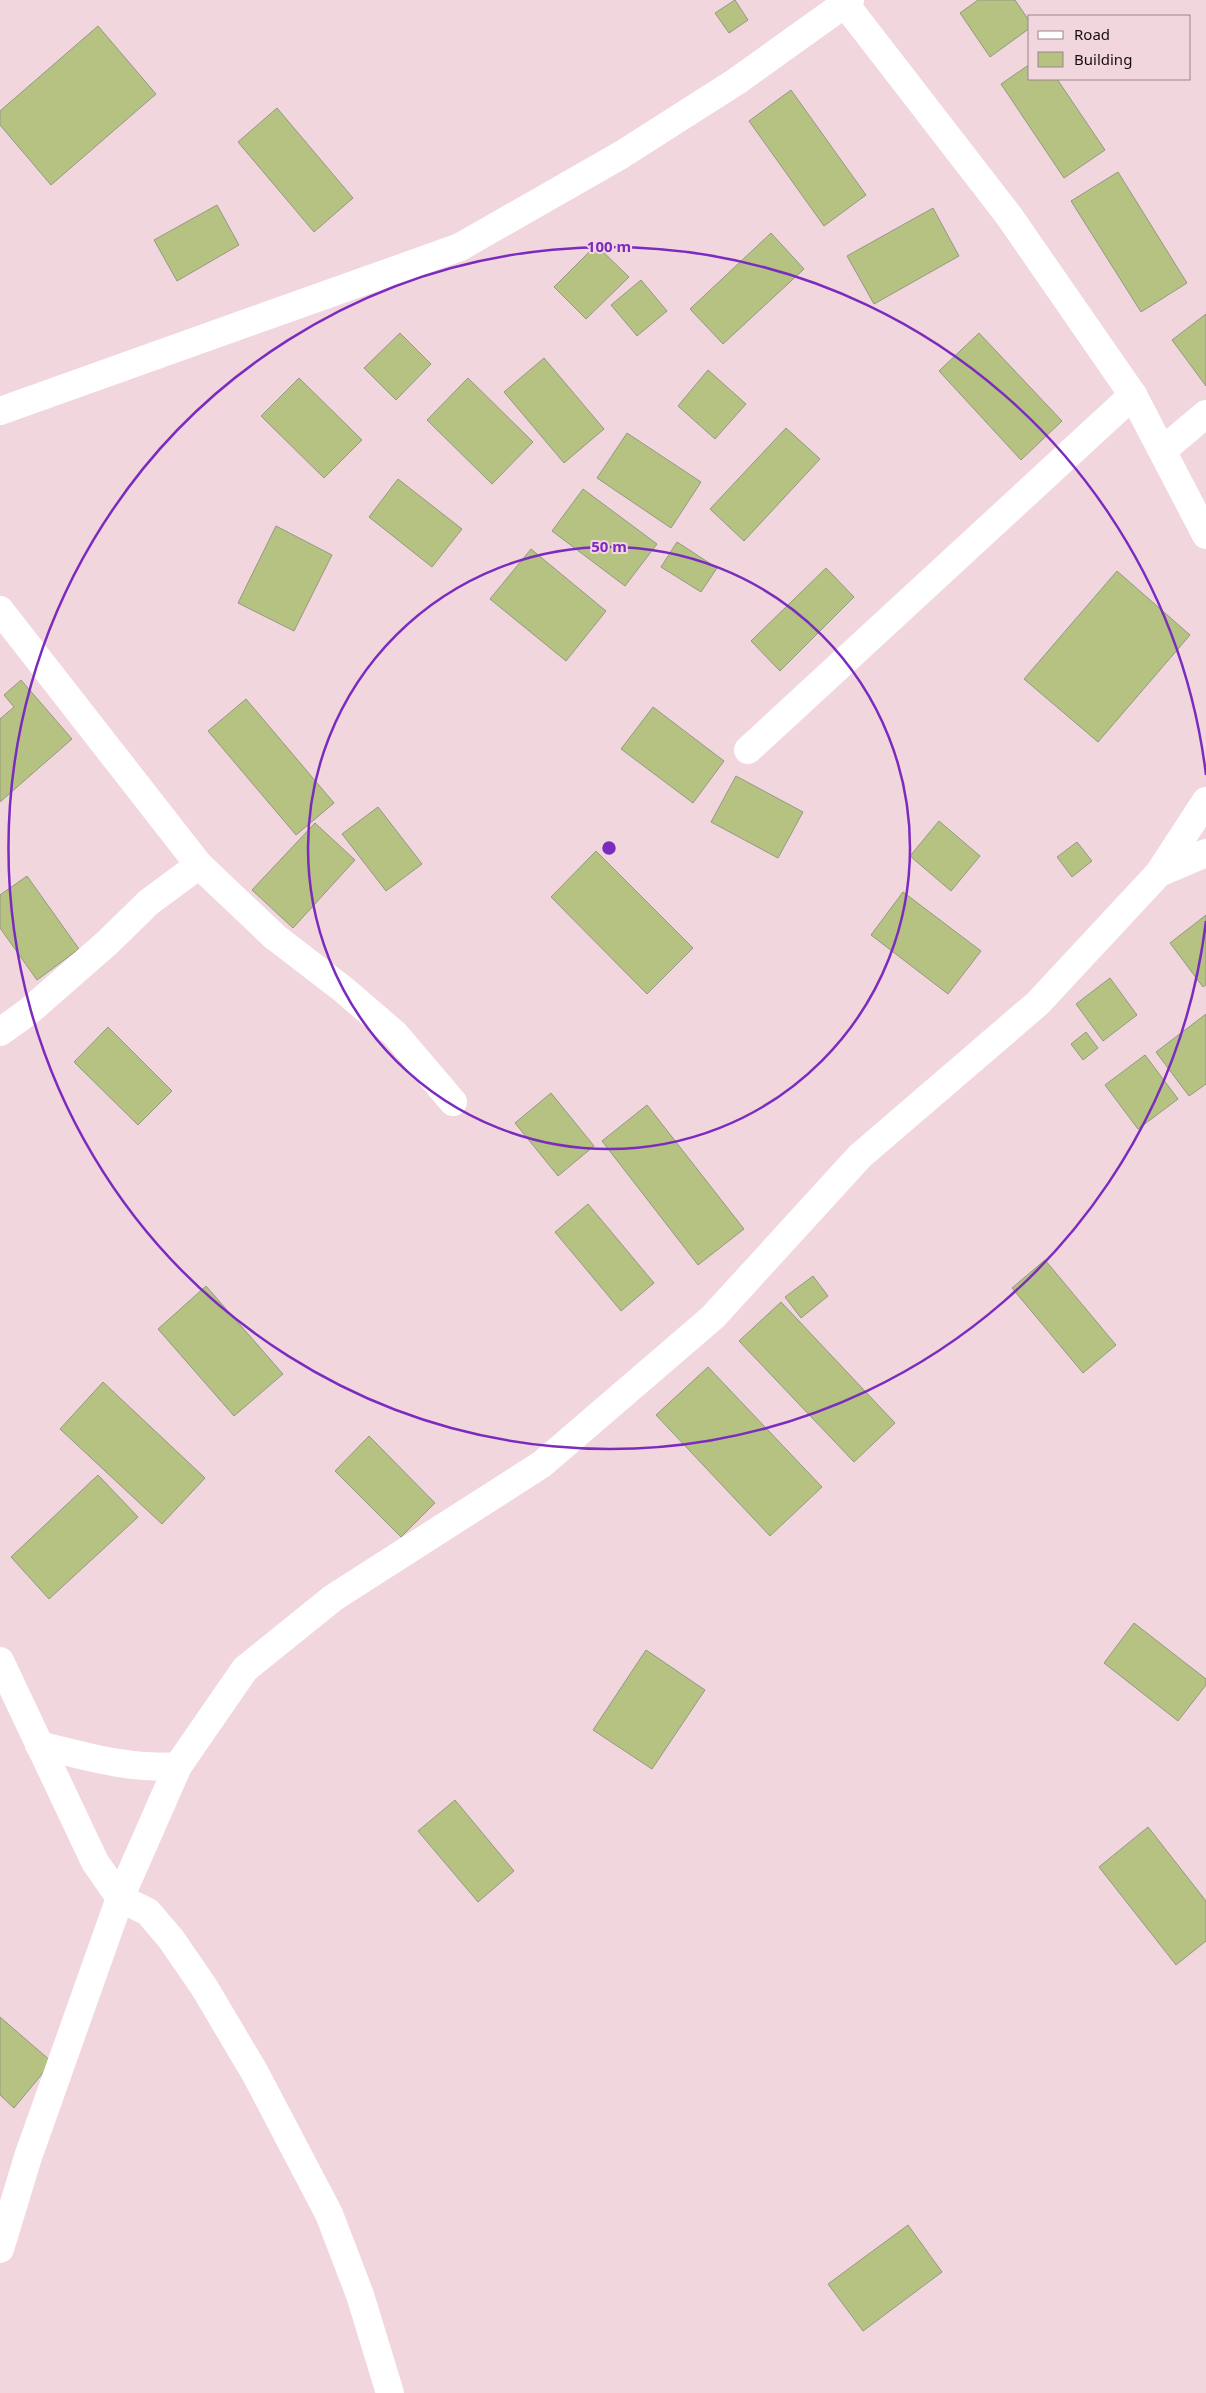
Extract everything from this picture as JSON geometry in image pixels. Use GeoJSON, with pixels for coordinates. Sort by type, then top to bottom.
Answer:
{"type":"FeatureCollection","features":[{"type":"Feature","properties":{"kind":"street"},"geometry":{"type":"LineString","coordinates":[[0,411],[460,247],[622,154],[737,81],[846,1],[1009,216],[1133,394],[1206,535]]}},
{"type":"Feature","properties":{"kind":"street"},"geometry":{"type":"LineString","coordinates":[[748,750],[1133,394]]}},
{"type":"Feature","properties":{"kind":"street"},"geometry":{"type":"LineString","coordinates":[[1162,450],[1206,414]]}},
{"type":"Feature","properties":{"kind":"street"},"geometry":{"type":"LineString","coordinates":[[0,610],[199,865],[275,937],[344,990],[395,1034],[453,1102]]}},
{"type":"Feature","properties":{"kind":"street"},"geometry":{"type":"LineString","coordinates":[[0,2249],[28,2157],[120,1898],[178,1766],[245,1669],[333,1598],[542,1464],[713,1317],[860,1156],[1038,1003],[1159,873],[1206,802]]}},
{"type":"Feature","properties":{"kind":"street"},"geometry":{"type":"LineString","coordinates":[[1159,873],[1206,853]]}},
{"type":"Feature","properties":{"kind":"street"},"geometry":{"type":"LineString","coordinates":[[0,1032],[28,1012],[108,943],[149,902],[199,865]]}},
{"type":"Feature","properties":{"kind":"street"},"geometry":{"type":"LineString","coordinates":[[0,1661],[95,1862],[120,1898],[148,1912],[171,1939],[204,1987],[255,2073],[329,2214],[360,2295],[390,2393]]}},
{"type":"Feature","properties":{"kind":"street"},"geometry":{"type":"LineString","coordinates":[[39,1745],[119,1764],[155,1768],[178,1766]]}},
{"type":"Feature","properties":{"kind":"building"},"geometry":{"type":"Polygon","coordinates":[[[735,0],[748,20],[729,33],[715,13],[735,0]]]}},
{"type":"Feature","properties":{"kind":"building"},"geometry":{"type":"Polygon","coordinates":[[[978,0],[1015,0],[1028,19],[1028,29],[990,57],[960,13],[978,0]]]}},
{"type":"Feature","properties":{"kind":"building"},"geometry":{"type":"Polygon","coordinates":[[[98,26],[156,94],[51,185],[0,125],[0,111],[98,26]]]}},
{"type":"Feature","properties":{"kind":"building"},"geometry":{"type":"Polygon","coordinates":[[[1028,65],[1028,80],[1058,80],[1105,150],[1064,178],[1001,84],[1028,65]]]}},
{"type":"Feature","properties":{"kind":"building"},"geometry":{"type":"Polygon","coordinates":[[[791,90],[866,195],[824,226],[749,121],[791,90]]]}},
{"type":"Feature","properties":{"kind":"building"},"geometry":{"type":"Polygon","coordinates":[[[277,108],[353,198],[314,232],[238,142],[277,108]]]}},
{"type":"Feature","properties":{"kind":"building"},"geometry":{"type":"Polygon","coordinates":[[[1118,172],[1187,283],[1141,312],[1071,201],[1118,172]]]}},
{"type":"Feature","properties":{"kind":"building"},"geometry":{"type":"Polygon","coordinates":[[[217,205],[239,245],[177,281],[154,240],[217,205]]]}},
{"type":"Feature","properties":{"kind":"building"},"geometry":{"type":"Polygon","coordinates":[[[933,208],[959,256],[874,304],[847,256],[933,208]]]}},
{"type":"Feature","properties":{"kind":"building"},"geometry":{"type":"Polygon","coordinates":[[[771,233],[804,269],[723,344],[690,309],[771,233]]]}},
{"type":"Feature","properties":{"kind":"building"},"geometry":{"type":"Polygon","coordinates":[[[596,245],[629,277],[586,319],[554,287],[596,245]]]}},
{"type":"Feature","properties":{"kind":"building"},"geometry":{"type":"Polygon","coordinates":[[[641,280],[667,311],[637,336],[611,305],[641,280]]]}},
{"type":"Feature","properties":{"kind":"building"},"geometry":{"type":"Polygon","coordinates":[[[1206,314],[1206,386],[1172,340],[1206,314]]]}},
{"type":"Feature","properties":{"kind":"building"},"geometry":{"type":"Polygon","coordinates":[[[400,333],[431,364],[396,400],[364,368],[400,333]]]}},
{"type":"Feature","properties":{"kind":"building"},"geometry":{"type":"Polygon","coordinates":[[[979,333],[1062,421],[1021,460],[939,371],[979,333]]]}},
{"type":"Feature","properties":{"kind":"building"},"geometry":{"type":"Polygon","coordinates":[[[544,358],[604,429],[564,463],[504,392],[544,358]]]}},
{"type":"Feature","properties":{"kind":"building"},"geometry":{"type":"Polygon","coordinates":[[[708,370],[746,404],[715,439],[678,406],[708,370]]]}},
{"type":"Feature","properties":{"kind":"building"},"geometry":{"type":"Polygon","coordinates":[[[299,378],[362,440],[324,478],[261,416],[299,378]]]}},
{"type":"Feature","properties":{"kind":"building"},"geometry":{"type":"Polygon","coordinates":[[[468,378],[533,442],[492,484],[427,420],[468,378]]]}},
{"type":"Feature","properties":{"kind":"building"},"geometry":{"type":"Polygon","coordinates":[[[786,428],[820,459],[744,541],[710,509],[786,428]]]}},
{"type":"Feature","properties":{"kind":"building"},"geometry":{"type":"Polygon","coordinates":[[[627,433],[701,482],[671,528],[597,478],[627,433]]]}},
{"type":"Feature","properties":{"kind":"building"},"geometry":{"type":"Polygon","coordinates":[[[398,479],[462,529],[432,567],[369,517],[398,479]]]}},
{"type":"Feature","properties":{"kind":"building"},"geometry":{"type":"Polygon","coordinates":[[[583,489],[657,544],[625,586],[552,531],[583,489]]]}},
{"type":"Feature","properties":{"kind":"building"},"geometry":{"type":"Polygon","coordinates":[[[276,526],[332,555],[294,631],[238,603],[276,526]]]}},
{"type":"Feature","properties":{"kind":"building"},"geometry":{"type":"Polygon","coordinates":[[[677,542],[717,568],[701,592],[661,567],[677,542]]]}},
{"type":"Feature","properties":{"kind":"building"},"geometry":{"type":"Polygon","coordinates":[[[531,549],[606,611],[566,661],[490,599],[531,549]]]}},
{"type":"Feature","properties":{"kind":"building"},"geometry":{"type":"Polygon","coordinates":[[[826,568],[854,597],[780,671],[751,641],[826,568]]]}},
{"type":"Feature","properties":{"kind":"building"},"geometry":{"type":"Polygon","coordinates":[[[1117,571],[1190,635],[1098,742],[1024,679],[1117,571]]]}},
{"type":"Feature","properties":{"kind":"building"},"geometry":{"type":"Polygon","coordinates":[[[21,680],[72,739],[0,802],[0,719],[14,707],[4,695],[21,680]]]}},
{"type":"Feature","properties":{"kind":"building"},"geometry":{"type":"Polygon","coordinates":[[[246,699],[334,803],[296,835],[208,731],[246,699]]]}},
{"type":"Feature","properties":{"kind":"building"},"geometry":{"type":"Polygon","coordinates":[[[653,707],[724,761],[693,803],[621,749],[653,707]]]}},
{"type":"Feature","properties":{"kind":"building"},"geometry":{"type":"Polygon","coordinates":[[[736,776],[803,812],[778,858],[711,822],[736,776]]]}},
{"type":"Feature","properties":{"kind":"building"},"geometry":{"type":"Polygon","coordinates":[[[378,807],[422,864],[386,891],[342,834],[378,807]]]}},
{"type":"Feature","properties":{"kind":"building"},"geometry":{"type":"Polygon","coordinates":[[[939,821],[980,856],[951,891],[910,856],[939,821]]]}},
{"type":"Feature","properties":{"kind":"building"},"geometry":{"type":"Polygon","coordinates":[[[315,823],[355,860],[293,928],[252,890],[315,823]]]}},
{"type":"Feature","properties":{"kind":"building"},"geometry":{"type":"Polygon","coordinates":[[[1077,842],[1092,861],[1072,877],[1057,857],[1077,842]]]}},
{"type":"Feature","properties":{"kind":"building"},"geometry":{"type":"Polygon","coordinates":[[[596,851],[693,948],[647,994],[551,897],[596,851]]]}},
{"type":"Feature","properties":{"kind":"building"},"geometry":{"type":"Polygon","coordinates":[[[27,876],[79,949],[37,980],[0,928],[0,895],[27,876]]]}},
{"type":"Feature","properties":{"kind":"building"},"geometry":{"type":"Polygon","coordinates":[[[903,892],[981,951],[948,994],[871,935],[903,892]]]}},
{"type":"Feature","properties":{"kind":"building"},"geometry":{"type":"Polygon","coordinates":[[[1206,915],[1206,985],[1203,987],[1170,943],[1206,915]]]}},
{"type":"Feature","properties":{"kind":"building"},"geometry":{"type":"Polygon","coordinates":[[[1110,978],[1137,1015],[1103,1041],[1076,1004],[1110,978]]]}},
{"type":"Feature","properties":{"kind":"building"},"geometry":{"type":"Polygon","coordinates":[[[1206,1014],[1206,1084],[1189,1096],[1156,1052],[1206,1014]]]}},
{"type":"Feature","properties":{"kind":"building"},"geometry":{"type":"Polygon","coordinates":[[[108,1027],[172,1091],[138,1125],[74,1062],[108,1027]]]}},
{"type":"Feature","properties":{"kind":"building"},"geometry":{"type":"Polygon","coordinates":[[[1086,1032],[1098,1048],[1083,1060],[1071,1044],[1086,1032]]]}},
{"type":"Feature","properties":{"kind":"building"},"geometry":{"type":"Polygon","coordinates":[[[1145,1055],[1178,1099],[1138,1129],[1105,1085],[1145,1055]]]}},
{"type":"Feature","properties":{"kind":"building"},"geometry":{"type":"Polygon","coordinates":[[[551,1093],[594,1146],[558,1176],[515,1123],[551,1093]]]}},
{"type":"Feature","properties":{"kind":"building"},"geometry":{"type":"Polygon","coordinates":[[[647,1105],[744,1229],[698,1265],[602,1141],[647,1105]]]}},
{"type":"Feature","properties":{"kind":"building"},"geometry":{"type":"Polygon","coordinates":[[[588,1204],[654,1283],[621,1311],[555,1232],[588,1204]]]}},
{"type":"Feature","properties":{"kind":"building"},"geometry":{"type":"Polygon","coordinates":[[[1045,1260],[1116,1345],[1083,1373],[1012,1288],[1045,1260]]]}},
{"type":"Feature","properties":{"kind":"building"},"geometry":{"type":"Polygon","coordinates":[[[813,1276],[828,1296],[801,1318],[785,1297],[813,1276]]]}},
{"type":"Feature","properties":{"kind":"building"},"geometry":{"type":"Polygon","coordinates":[[[206,1286],[283,1374],[234,1416],[158,1329],[206,1286]]]}},
{"type":"Feature","properties":{"kind":"building"},"geometry":{"type":"Polygon","coordinates":[[[781,1302],[895,1423],[854,1462],[739,1341],[781,1302]]]}},
{"type":"Feature","properties":{"kind":"building"},"geometry":{"type":"Polygon","coordinates":[[[708,1367],[822,1487],[770,1536],[656,1415],[708,1367]]]}},
{"type":"Feature","properties":{"kind":"building"},"geometry":{"type":"Polygon","coordinates":[[[103,1382],[205,1478],[162,1524],[60,1429],[103,1382]]]}},
{"type":"Feature","properties":{"kind":"building"},"geometry":{"type":"Polygon","coordinates":[[[369,1436],[435,1503],[401,1537],[335,1471],[369,1436]]]}},
{"type":"Feature","properties":{"kind":"building"},"geometry":{"type":"Polygon","coordinates":[[[98,1475],[138,1517],[49,1599],[11,1557],[98,1475]]]}},
{"type":"Feature","properties":{"kind":"building"},"geometry":{"type":"Polygon","coordinates":[[[1134,1623],[1206,1679],[1206,1685],[1178,1721],[1104,1663],[1134,1623]]]}},
{"type":"Feature","properties":{"kind":"building"},"geometry":{"type":"Polygon","coordinates":[[[646,1650],[705,1690],[652,1769],[593,1730],[646,1650]]]}},
{"type":"Feature","properties":{"kind":"building"},"geometry":{"type":"Polygon","coordinates":[[[455,1800],[514,1871],[478,1902],[418,1831],[455,1800]]]}},
{"type":"Feature","properties":{"kind":"building"},"geometry":{"type":"Polygon","coordinates":[[[1148,1827],[1206,1901],[1206,1941],[1176,1965],[1099,1867],[1148,1827]]]}},
{"type":"Feature","properties":{"kind":"building"},"geometry":{"type":"Polygon","coordinates":[[[0,2017],[52,2062],[14,2108],[0,2095],[0,2017]]]}},
{"type":"Feature","properties":{"kind":"building"},"geometry":{"type":"Polygon","coordinates":[[[908,2225],[942,2272],[863,2331],[828,2284],[908,2225]]]}}]}
